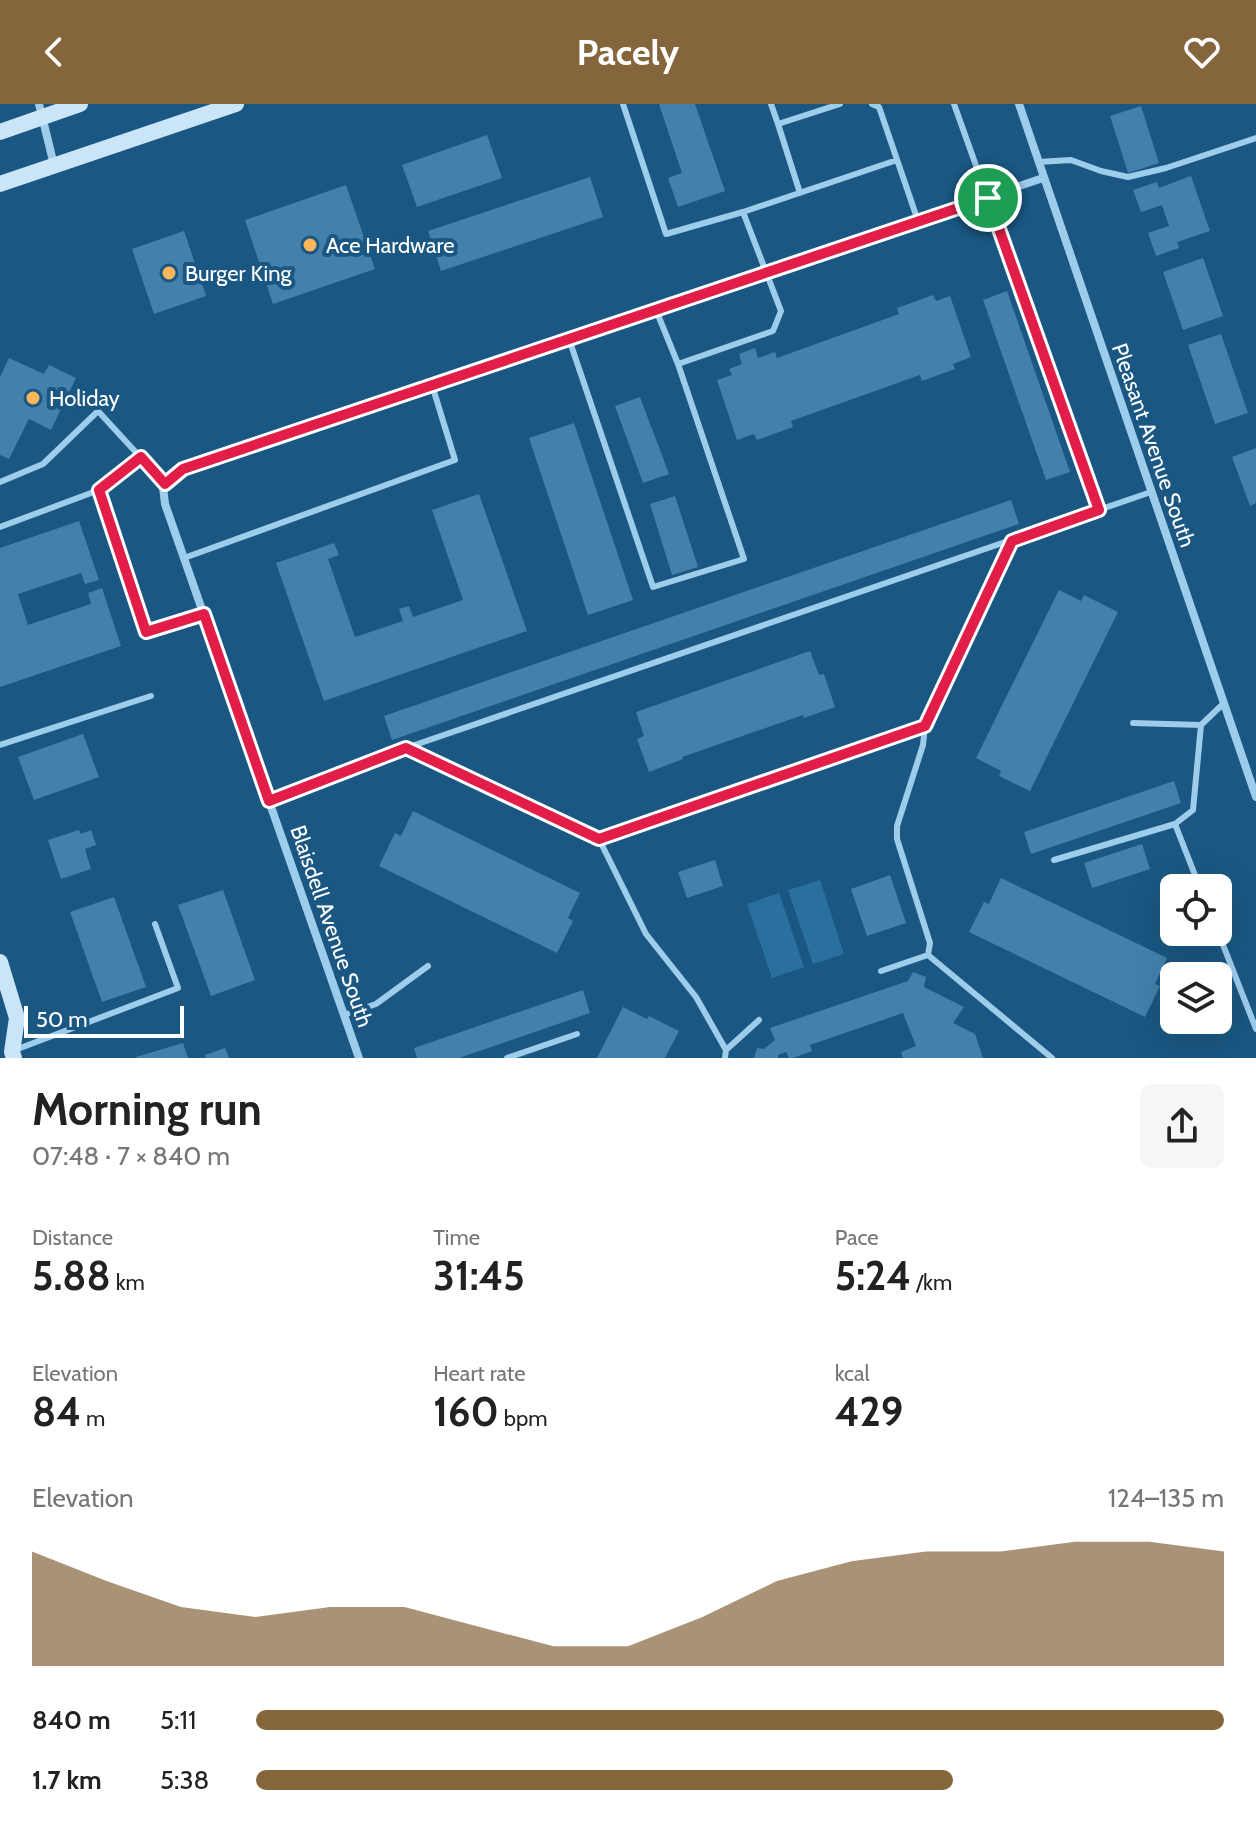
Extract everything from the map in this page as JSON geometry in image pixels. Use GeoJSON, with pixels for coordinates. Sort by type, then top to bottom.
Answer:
{"type":"FeatureCollection","features":[{"type":"Feature","properties":{"kind":"main road"},"geometry":{"type":"LineString","coordinates":[[0,132],[41,110],[80,104]]}},
{"type":"Feature","properties":{"kind":"main road"},"geometry":{"type":"LineString","coordinates":[[0,184],[236,104]]}},
{"type":"Feature","properties":{"kind":"main road"},"geometry":{"type":"LineString","coordinates":[[0,962],[17,1018],[8,1050]]}},
{"type":"Feature","properties":{"kind":"street","name":"Pleasant Avenue South"},"geometry":{"type":"LineString","coordinates":[[1019,104],[1256,797]]}},
{"type":"Feature","properties":{"kind":"street"},"geometry":{"type":"LineString","coordinates":[[41,110],[54,165]]}},
{"type":"Feature","properties":{"kind":"street"},"geometry":{"type":"LineString","coordinates":[[164,486],[183,469],[1043,178]]}},
{"type":"Feature","properties":{"kind":"street","name":"Blaisdell Avenue South"},"geometry":{"type":"LineString","coordinates":[[164,486],[165,504],[359,1058]]}},
{"type":"Feature","properties":{"kind":"lane"},"geometry":{"type":"LineString","coordinates":[[623,104],[666,234],[743,212],[897,160]]}},
{"type":"Feature","properties":{"kind":"lane"},"geometry":{"type":"LineString","coordinates":[[771,104],[800,193]]}},
{"type":"Feature","properties":{"kind":"lane"},"geometry":{"type":"LineString","coordinates":[[778,124],[840,104]]}},
{"type":"Feature","properties":{"kind":"lane"},"geometry":{"type":"LineString","coordinates":[[872,104],[879,107],[918,221]]}},
{"type":"Feature","properties":{"kind":"lane"},"geometry":{"type":"LineString","coordinates":[[954,104],[1099,510]]}},
{"type":"Feature","properties":{"kind":"lane"},"geometry":{"type":"LineString","coordinates":[[1038,162],[1071,160],[1128,177],[1166,168],[1256,138]]}},
{"type":"Feature","properties":{"kind":"lane"},"geometry":{"type":"LineString","coordinates":[[678,364],[773,331],[781,311],[743,212]]}},
{"type":"Feature","properties":{"kind":"lane"},"geometry":{"type":"LineString","coordinates":[[569,339],[653,587],[744,559],[678,364],[656,310]]}},
{"type":"Feature","properties":{"kind":"lane"},"geometry":{"type":"LineString","coordinates":[[184,558],[455,460],[432,385]]}},
{"type":"Feature","properties":{"kind":"lane"},"geometry":{"type":"LineString","coordinates":[[0,482],[43,464],[98,411],[164,486]]}},
{"type":"Feature","properties":{"kind":"lane"},"geometry":{"type":"LineString","coordinates":[[0,527],[99,490],[141,457]]}},
{"type":"Feature","properties":{"kind":"lane"},"geometry":{"type":"LineString","coordinates":[[99,490],[146,632],[204,614]]}},
{"type":"Feature","properties":{"kind":"lane"},"geometry":{"type":"LineString","coordinates":[[269,801],[406,748],[1151,492]]}},
{"type":"Feature","properties":{"kind":"lane"},"geometry":{"type":"LineString","coordinates":[[928,955],[930,943],[897,839],[897,826],[923,745],[925,726],[1012,541]]}},
{"type":"Feature","properties":{"kind":"lane"},"geometry":{"type":"LineString","coordinates":[[0,745],[151,696]]}},
{"type":"Feature","properties":{"kind":"lane"},"geometry":{"type":"LineString","coordinates":[[1054,860],[1175,824],[1193,810],[1201,725],[1224,703]]}},
{"type":"Feature","properties":{"kind":"lane"},"geometry":{"type":"LineString","coordinates":[[1133,723],[1201,725]]}},
{"type":"Feature","properties":{"kind":"lane"},"geometry":{"type":"LineString","coordinates":[[599,839],[925,726]]}},
{"type":"Feature","properties":{"kind":"lane"},"geometry":{"type":"LineString","coordinates":[[406,748],[599,839],[646,934],[696,997],[726,1054],[759,1020]]}},
{"type":"Feature","properties":{"kind":"lane"},"geometry":{"type":"LineString","coordinates":[[1175,824],[1195,874]]}},
{"type":"Feature","properties":{"kind":"lane"},"geometry":{"type":"LineString","coordinates":[[8,1050],[178,988],[155,924]]}},
{"type":"Feature","properties":{"kind":"lane"},"geometry":{"type":"LineString","coordinates":[[1223,946],[1256,1029]]}},
{"type":"Feature","properties":{"kind":"lane"},"geometry":{"type":"LineString","coordinates":[[881,971],[928,955]]}},
{"type":"Feature","properties":{"kind":"lane"},"geometry":{"type":"LineString","coordinates":[[928,955],[1052,1058]]}},
{"type":"Feature","properties":{"kind":"lane"},"geometry":{"type":"LineString","coordinates":[[344,1015],[376,1004],[428,966]]}},
{"type":"Feature","properties":{"kind":"lane"},"geometry":{"type":"LineString","coordinates":[[507,1058],[577,1034]]}},
{"type":"Feature","properties":{"kind":"shaded area"},"geometry":{"type":"Polygon","coordinates":[[[820,880],[844,954],[813,964],[788,890],[820,880]]]}},
{"type":"Feature","properties":{"kind":"shaded area"},"geometry":{"type":"Polygon","coordinates":[[[779,893],[804,967],[772,978],[747,904],[779,893]]]}},
{"type":"Feature","properties":{"kind":"building"},"geometry":{"type":"Polygon","coordinates":[[[659,104],[695,104],[725,191],[678,207],[668,178],[682,173],[659,104]]]}},
{"type":"Feature","properties":{"kind":"building"},"geometry":{"type":"Polygon","coordinates":[[[1141,106],[1159,163],[1128,173],[1110,116],[1141,106]]]}},
{"type":"Feature","properties":{"kind":"building"},"geometry":{"type":"Polygon","coordinates":[[[487,135],[502,178],[417,207],[402,165],[487,135]]]}},
{"type":"Feature","properties":{"kind":"building"},"geometry":{"type":"Polygon","coordinates":[[[1191,176],[1210,231],[1177,242],[1179,248],[1156,256],[1148,233],[1169,226],[1162,205],[1141,212],[1133,190],[1157,182],[1159,188],[1191,176]]]}},
{"type":"Feature","properties":{"kind":"building"},"geometry":{"type":"Polygon","coordinates":[[[590,177],[603,217],[441,271],[428,231],[590,177]]]}},
{"type":"Feature","properties":{"kind":"building","name":"Ace Hardware"},"geometry":{"type":"Polygon","coordinates":[[[346,185],[375,269],[273,304],[245,220],[346,185]]]}},
{"type":"Feature","properties":{"kind":"building","name":"Burger King"},"geometry":{"type":"Polygon","coordinates":[[[184,231],[206,296],[154,314],[132,249],[184,231]]]}},
{"type":"Feature","properties":{"kind":"building"},"geometry":{"type":"Polygon","coordinates":[[[1203,258],[1223,316],[1183,330],[1163,272],[1203,258]]]}},
{"type":"Feature","properties":{"kind":"building"},"geometry":{"type":"Polygon","coordinates":[[[1007,291],[1070,472],[1046,480],[983,300],[1007,291]]]}},
{"type":"Feature","properties":{"kind":"building"},"geometry":{"type":"Polygon","coordinates":[[[933,295],[936,301],[950,296],[971,357],[953,364],[955,369],[922,381],[920,375],[791,421],[793,427],[757,440],[754,434],[737,440],[717,380],[732,375],[729,369],[742,364],[739,354],[755,348],[758,358],[775,352],[777,358],[899,314],[897,308],[933,295]]]}},
{"type":"Feature","properties":{"kind":"building"},"geometry":{"type":"Polygon","coordinates":[[[1221,334],[1248,413],[1215,424],[1188,345],[1221,334]]]}},
{"type":"Feature","properties":{"kind":"building","name":"Holiday"},"geometry":{"type":"Polygon","coordinates":[[[9,358],[44,374],[49,365],[76,378],[51,430],[29,419],[9,459],[0,455],[0,377],[9,358]]]}},
{"type":"Feature","properties":{"kind":"building"},"geometry":{"type":"Polygon","coordinates":[[[640,397],[669,474],[643,483],[615,406],[640,397]]]}},
{"type":"Feature","properties":{"kind":"building"},"geometry":{"type":"Polygon","coordinates":[[[574,423],[633,600],[588,615],[529,438],[574,423]]]}},
{"type":"Feature","properties":{"kind":"building"},"geometry":{"type":"Polygon","coordinates":[[[1256,448],[1256,503],[1250,506],[1232,457],[1256,448]]]}},
{"type":"Feature","properties":{"kind":"building"},"geometry":{"type":"Polygon","coordinates":[[[479,494],[527,631],[324,701],[276,563],[334,543],[339,555],[328,559],[355,637],[403,621],[399,609],[409,606],[413,617],[463,600],[432,510],[479,494]]]}},
{"type":"Feature","properties":{"kind":"building"},"geometry":{"type":"Polygon","coordinates":[[[675,496],[698,567],[672,575],[650,504],[675,496]]]}},
{"type":"Feature","properties":{"kind":"building"},"geometry":{"type":"Polygon","coordinates":[[[1011,500],[1019,524],[392,740],[384,716],[1011,500]]]}},
{"type":"Feature","properties":{"kind":"building"},"geometry":{"type":"Polygon","coordinates":[[[79,521],[99,580],[85,584],[81,573],[18,594],[28,625],[91,604],[88,593],[102,588],[121,646],[0,687],[0,548],[79,521]]]}},
{"type":"Feature","properties":{"kind":"building"},"geometry":{"type":"Polygon","coordinates":[[[1059,590],[1081,601],[1084,595],[1118,612],[1030,791],[999,776],[1001,771],[976,758],[1059,590]]]}},
{"type":"Feature","properties":{"kind":"building"},"geometry":{"type":"Polygon","coordinates":[[[810,651],[819,675],[824,674],[835,707],[682,757],[649,772],[637,739],[644,736],[636,712],[810,651]]]}},
{"type":"Feature","properties":{"kind":"building"},"geometry":{"type":"Polygon","coordinates":[[[83,734],[99,777],[34,800],[18,757],[83,734]]]}},
{"type":"Feature","properties":{"kind":"building"},"geometry":{"type":"Polygon","coordinates":[[[1174,781],[1181,803],[1031,854],[1024,832],[1174,781]]]}},
{"type":"Feature","properties":{"kind":"building"},"geometry":{"type":"Polygon","coordinates":[[[413,811],[580,893],[568,918],[573,921],[557,953],[379,866],[395,833],[401,836],[413,811]]]}},
{"type":"Feature","properties":{"kind":"building"},"geometry":{"type":"Polygon","coordinates":[[[79,830],[81,834],[91,830],[96,845],[85,849],[91,869],[61,879],[48,840],[79,830]]]}},
{"type":"Feature","properties":{"kind":"building"},"geometry":{"type":"Polygon","coordinates":[[[1142,844],[1150,869],[1092,888],[1084,863],[1142,844]]]}},
{"type":"Feature","properties":{"kind":"building"},"geometry":{"type":"Polygon","coordinates":[[[715,860],[723,886],[687,898],[678,872],[715,860]]]}},
{"type":"Feature","properties":{"kind":"building"},"geometry":{"type":"Polygon","coordinates":[[[890,875],[906,923],[867,936],[851,889],[890,875]]]}},
{"type":"Feature","properties":{"kind":"building"},"geometry":{"type":"Polygon","coordinates":[[[1001,878],[1167,958],[1165,962],[1160,962],[1160,973],[1155,984],[1160,986],[1145,1017],[969,932],[984,902],[989,904],[1001,878]]]}},
{"type":"Feature","properties":{"kind":"building"},"geometry":{"type":"Polygon","coordinates":[[[223,890],[255,980],[211,996],[178,905],[223,890]]]}},
{"type":"Feature","properties":{"kind":"building"},"geometry":{"type":"Polygon","coordinates":[[[114,897],[146,987],[102,1002],[70,912],[114,897]]]}},
{"type":"Feature","properties":{"kind":"building"},"geometry":{"type":"Polygon","coordinates":[[[913,972],[926,977],[924,987],[964,1007],[953,1023],[975,1034],[983,1058],[903,1058],[901,1052],[916,1046],[903,1013],[810,1045],[812,1051],[793,1058],[789,1058],[786,1052],[778,1058],[754,1058],[757,1048],[764,1049],[775,1040],[770,1028],[908,981],[913,972]]]}},
{"type":"Feature","properties":{"kind":"building"},"geometry":{"type":"Polygon","coordinates":[[[583,990],[590,1013],[459,1058],[417,1058],[414,1048],[583,990]]]}},
{"type":"Feature","properties":{"kind":"building"},"geometry":{"type":"Polygon","coordinates":[[[623,1007],[679,1031],[665,1058],[597,1058],[623,1007]]]}},
{"type":"Feature","properties":{"kind":"building"},"geometry":{"type":"Polygon","coordinates":[[[183,1043],[188,1058],[136,1058],[136,1057],[183,1043]]]}},
{"type":"Feature","properties":{"kind":"building"},"geometry":{"type":"Polygon","coordinates":[[[225,1048],[229,1058],[206,1058],[205,1055],[225,1048]]]}},
{"type":"Feature","properties":{"kind":"place","name":"Ace Hardware"},"geometry":{"type":"Point","coordinates":[310,245]}},
{"type":"Feature","properties":{"kind":"place","name":"Burger King"},"geometry":{"type":"Point","coordinates":[169,273]}},
{"type":"Feature","properties":{"kind":"place","name":"Holiday"},"geometry":{"type":"Point","coordinates":[33,398]}},
{"type":"Feature","properties":{"kind":"route"},"geometry":{"type":"LineString","coordinates":[[988,198],[1099,510],[1012,541],[925,726],[599,839],[406,748],[269,801],[204,614],[146,632],[99,490],[141,457],[165,484],[183,469],[988,198]]}}]}
